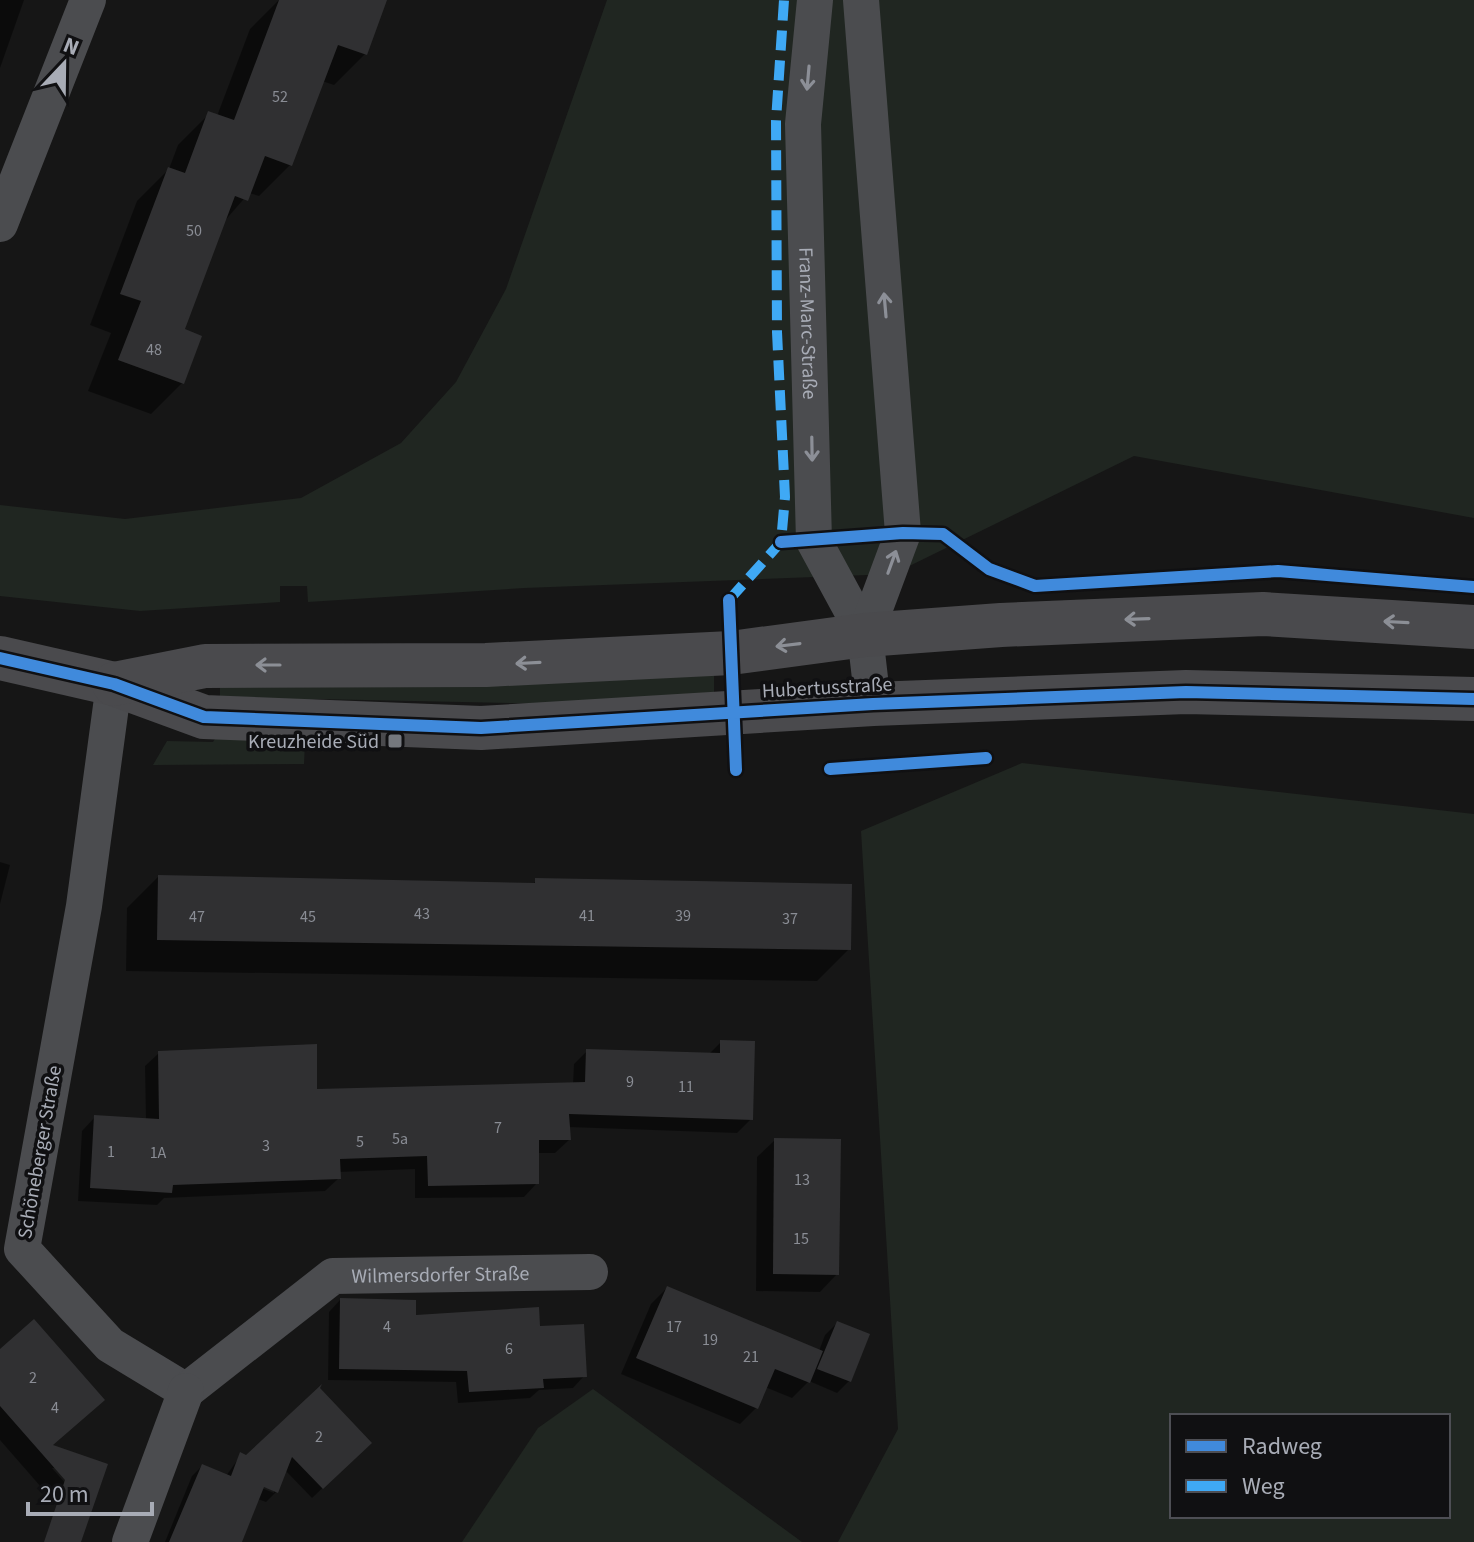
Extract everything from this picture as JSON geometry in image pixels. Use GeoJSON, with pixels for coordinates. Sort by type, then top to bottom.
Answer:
{"type":"FeatureCollection","features":[{"type":"Feature","properties":{"kind":"street"},"geometry":{"type":"LineString","coordinates":[[0,224],[88,0]]}},
{"type":"Feature","properties":{"kind":"street","name":"Franz-Marc-Straße"},"geometry":{"type":"LineString","coordinates":[[815,0],[803,124],[814,541],[865,635],[873,704]]}},
{"type":"Feature","properties":{"kind":"street","name":"Franz-Marc-Straße"},"geometry":{"type":"LineString","coordinates":[[861,0],[903,533],[865,635]]}},
{"type":"Feature","properties":{"kind":"street","name":"Hubertusstraße"},"geometry":{"type":"LineString","coordinates":[[114,684],[205,666],[517,664],[731,653],[865,635],[1001,625],[1263,614],[1474,627]]}},
{"type":"Feature","properties":{"kind":"street","name":"Hubertusstraße"},"geometry":{"type":"LineString","coordinates":[[0,658],[114,684],[204,717],[481,728],[873,704],[1186,692],[1474,699]]}},
{"type":"Feature","properties":{"kind":"street","name":"Schöneberger Straße"},"geometry":{"type":"LineString","coordinates":[[114,684],[84,906],[11,1246],[110,1345],[186,1391]]}},
{"type":"Feature","properties":{"kind":"street","name":"Wilmersdorfer Straße"},"geometry":{"type":"LineString","coordinates":[[186,1391],[333,1276],[590,1272]]}},
{"type":"Feature","properties":{"kind":"street"},"geometry":{"type":"LineString","coordinates":[[130,1542],[186,1391]]}},
{"type":"Feature","properties":{"kind":"shaded area"},"geometry":{"type":"Polygon","coordinates":[[[607,0],[1474,0],[1474,518],[1134,456],[893,574],[524,588],[308,602],[307,586],[280,586],[280,602],[140,611],[0,596],[0,505],[125,519],[301,498],[401,443],[456,382],[506,289],[607,0]]]}},
{"type":"Feature","properties":{"kind":"shaded area"},"geometry":{"type":"Polygon","coordinates":[[[714,665],[714,696],[563,704],[316,699],[256,708],[220,708],[220,687],[714,665]]]}},
{"type":"Feature","properties":{"kind":"shaded area"},"geometry":{"type":"Polygon","coordinates":[[[220,731],[305,742],[304,764],[153,765],[167,741],[213,742],[220,731]]]}},
{"type":"Feature","properties":{"kind":"shaded area"},"geometry":{"type":"Polygon","coordinates":[[[1022,763],[1474,814],[1474,1542],[838,1542],[898,1429],[861,831],[1022,763]]]}},
{"type":"Feature","properties":{"kind":"shaded area"},"geometry":{"type":"Polygon","coordinates":[[[593,1389],[802,1542],[462,1542],[538,1428],[593,1389]]]}},
{"type":"Feature","properties":{"kind":"building"},"geometry":{"type":"Polygon","coordinates":[[[279,0],[387,0],[367,55],[338,45],[292,166],[265,156],[248,201],[235,196],[185,329],[202,336],[184,384],[118,360],[141,301],[120,294],[168,167],[185,173],[208,111],[234,120],[279,0]]]}},
{"type":"Feature","properties":{"kind":"building"},"geometry":{"type":"Polygon","coordinates":[[[158,875],[535,883],[535,878],[852,884],[851,950],[157,940],[158,875]]]}},
{"type":"Feature","properties":{"kind":"building"},"geometry":{"type":"Polygon","coordinates":[[[720,1040],[755,1041],[753,1120],[569,1114],[571,1140],[539,1140],[539,1184],[428,1186],[427,1156],[340,1159],[341,1179],[173,1185],[172,1193],[90,1188],[94,1115],[159,1119],[158,1051],[317,1044],[317,1089],[585,1082],[586,1049],[720,1053],[720,1040]]]}},
{"type":"Feature","properties":{"kind":"building"},"geometry":{"type":"Polygon","coordinates":[[[774,1138],[841,1139],[839,1275],[773,1274],[774,1138]]]}},
{"type":"Feature","properties":{"kind":"building"},"geometry":{"type":"Polygon","coordinates":[[[667,1286],[823,1351],[810,1383],[775,1369],[758,1409],[636,1358],[667,1286]]]}},
{"type":"Feature","properties":{"kind":"building"},"geometry":{"type":"Polygon","coordinates":[[[340,1298],[416,1300],[416,1315],[539,1307],[540,1326],[584,1324],[587,1377],[543,1379],[544,1388],[469,1392],[467,1371],[339,1369],[340,1298]]]}},
{"type":"Feature","properties":{"kind":"building"},"geometry":{"type":"Polygon","coordinates":[[[34,1319],[105,1400],[53,1445],[108,1464],[81,1542],[44,1542],[65,1480],[0,1406],[0,1349],[34,1319]]]}},
{"type":"Feature","properties":{"kind":"building"},"geometry":{"type":"Polygon","coordinates":[[[837,1321],[870,1334],[851,1382],[817,1369],[837,1321]]]}},
{"type":"Feature","properties":{"kind":"building"},"geometry":{"type":"Polygon","coordinates":[[[322,1384],[320,1388],[372,1443],[323,1489],[292,1457],[278,1493],[264,1487],[242,1542],[169,1542],[202,1464],[231,1476],[240,1452],[246,1455],[322,1384]]]}},
{"type":"Feature","properties":{"kind":"marked path"},"geometry":{"type":"LineString","coordinates":[[729,600],[781,542],[785,497],[777,332],[776,121],[784,0]]}},
{"type":"Feature","properties":{"kind":"cycle path"},"geometry":{"type":"LineString","coordinates":[[781,542],[903,533],[943,534],[989,569],[1035,586],[1278,571],[1474,587]]}},
{"type":"Feature","properties":{"kind":"cycle path"},"geometry":{"type":"LineString","coordinates":[[729,600],[736,770]]}},
{"type":"Feature","properties":{"kind":"cycle path"},"geometry":{"type":"LineString","coordinates":[[0,658],[114,684],[204,717],[481,728],[873,704],[1186,692],[1474,699]]}},
{"type":"Feature","properties":{"kind":"cycle path"},"geometry":{"type":"LineString","coordinates":[[830,769],[986,758]]}},
{"type":"Feature","properties":{"kind":"place","name":"Kreuzheide Süd"},"geometry":{"type":"Point","coordinates":[395,741]}}]}
